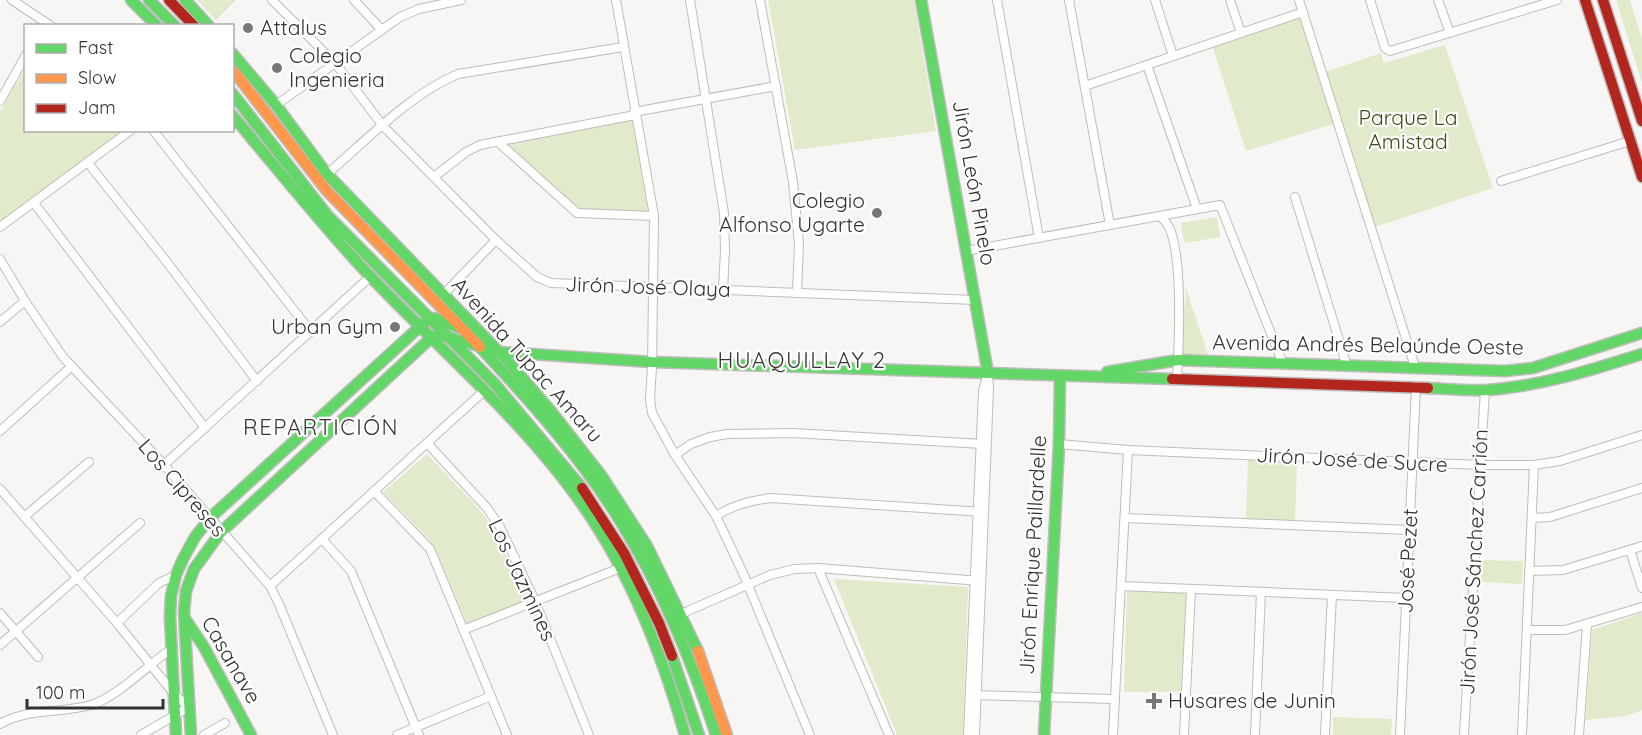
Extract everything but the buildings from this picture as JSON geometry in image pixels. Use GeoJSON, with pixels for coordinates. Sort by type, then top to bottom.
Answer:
{"type":"FeatureCollection","features":[{"type":"Feature","properties":{"kind":"main road"},"geometry":{"type":"LineString","coordinates":[[131,0],[155,24]]}},
{"type":"Feature","properties":{"kind":"main road"},"geometry":{"type":"LineString","coordinates":[[149,0],[174,24]]}},
{"type":"Feature","properties":{"kind":"main road"},"geometry":{"type":"LineString","coordinates":[[169,0],[192,24]]}},
{"type":"Feature","properties":{"kind":"main road"},"geometry":{"type":"LineString","coordinates":[[185,0],[207,24]]}},
{"type":"Feature","properties":{"kind":"main road","name":"Jirón León Pinelo"},"geometry":{"type":"LineString","coordinates":[[921,0],[966,251],[969,300],[988,373]]}},
{"type":"Feature","properties":{"kind":"main road"},"geometry":{"type":"LineString","coordinates":[[1585,0],[1642,177]]}},
{"type":"Feature","properties":{"kind":"main road"},"geometry":{"type":"LineString","coordinates":[[1603,0],[1642,121]]}},
{"type":"Feature","properties":{"kind":"main road","name":"Avenida Túpac Amaru"},"geometry":{"type":"LineString","coordinates":[[234,55],[276,105],[327,174],[443,295],[578,460],[620,521],[651,576],[682,640],[716,735]]}},
{"type":"Feature","properties":{"kind":"main road","name":"Avenida Túpac Amaru"},"geometry":{"type":"LineString","coordinates":[[234,72],[315,176],[354,221],[461,329],[482,343]]}},
{"type":"Feature","properties":{"kind":"main road","name":"Avenida Túpac Amaru"},"geometry":{"type":"LineString","coordinates":[[234,96],[328,216],[494,383],[588,495],[609,527],[659,623],[675,661],[699,735]]}},
{"type":"Feature","properties":{"kind":"main road"},"geometry":{"type":"LineString","coordinates":[[234,116],[296,194],[371,276],[484,391],[535,447],[583,507],[620,567],[648,625],[674,696],[684,735]]}},
{"type":"Feature","properties":{"kind":"main road"},"geometry":{"type":"LineString","coordinates":[[176,735],[170,611],[176,575],[195,537],[210,518],[421,326],[432,319],[461,329]]}},
{"type":"Feature","properties":{"kind":"main road","name":"Avenida Andrés Belaúnde Oeste"},"geometry":{"type":"LineString","coordinates":[[1089,376],[1178,360],[1506,371],[1533,368],[1642,333]]}},
{"type":"Feature","properties":{"kind":"main road"},"geometry":{"type":"LineString","coordinates":[[191,735],[185,618],[186,591],[194,569],[221,532],[432,336]]}},
{"type":"Feature","properties":{"kind":"main road","name":"Avenida Andrés Belaúnde Oeste"},"geometry":{"type":"LineString","coordinates":[[432,336],[482,343],[539,356]]}},
{"type":"Feature","properties":{"kind":"main road","name":"Avenida Andrés Belaúnde Oeste"},"geometry":{"type":"LineString","coordinates":[[482,343],[499,352],[652,362],[1485,390],[1537,385],[1642,354]]}},
{"type":"Feature","properties":{"kind":"main road"},"geometry":{"type":"LineString","coordinates":[[1590,350],[1591,360],[1596,368]]}},
{"type":"Feature","properties":{"kind":"main road","name":"Avenida Túpac Amaru"},"geometry":{"type":"LineString","coordinates":[[499,352],[567,430],[618,499],[647,546],[703,661],[727,735]]}},
{"type":"Feature","properties":{"kind":"main road"},"geometry":{"type":"LineString","coordinates":[[1566,358],[1573,376]]}},
{"type":"Feature","properties":{"kind":"main road","name":"Jirón Enrique Paillardelle"},"geometry":{"type":"LineString","coordinates":[[1044,735],[1059,444],[1060,377]]}},
{"type":"Feature","properties":{"kind":"main road","name":"Casanave"},"geometry":{"type":"LineString","coordinates":[[170,611],[181,614],[185,618],[204,647],[251,735]]}},
{"type":"Feature","properties":{"kind":"street"},"geometry":{"type":"LineString","coordinates":[[12,0],[46,24]]}},
{"type":"Feature","properties":{"kind":"street","name":"Jirón José Olaya"},"geometry":{"type":"LineString","coordinates":[[272,0],[336,64],[383,126],[496,240],[537,277],[551,283],[969,300]]}},
{"type":"Feature","properties":{"kind":"street"},"geometry":{"type":"LineString","coordinates":[[354,0],[381,29]]}},
{"type":"Feature","properties":{"kind":"street"},"geometry":{"type":"LineString","coordinates":[[276,105],[400,16],[419,9],[461,0]]}},
{"type":"Feature","properties":{"kind":"street"},"geometry":{"type":"LineString","coordinates":[[616,0],[634,113],[654,216],[650,399],[652,413],[675,455],[716,516],[810,735]]}},
{"type":"Feature","properties":{"kind":"street"},"geometry":{"type":"LineString","coordinates":[[690,0],[724,213],[723,290]]}},
{"type":"Feature","properties":{"kind":"street"},"geometry":{"type":"LineString","coordinates":[[760,0],[793,182],[799,244],[797,293]]}},
{"type":"Feature","properties":{"kind":"street"},"geometry":{"type":"LineString","coordinates":[[997,0],[1039,238]]}},
{"type":"Feature","properties":{"kind":"street"},"geometry":{"type":"LineString","coordinates":[[1069,0],[1110,225]]}},
{"type":"Feature","properties":{"kind":"street"},"geometry":{"type":"LineString","coordinates":[[1155,0],[1173,56]]}},
{"type":"Feature","properties":{"kind":"street"},"geometry":{"type":"LineString","coordinates":[[1230,0],[1241,33]]}},
{"type":"Feature","properties":{"kind":"street"},"geometry":{"type":"LineString","coordinates":[[1299,0],[1415,367]]}},
{"type":"Feature","properties":{"kind":"street"},"geometry":{"type":"LineString","coordinates":[[1370,0],[1385,48],[1390,51],[1557,0]]}},
{"type":"Feature","properties":{"kind":"street"},"geometry":{"type":"LineString","coordinates":[[1438,0],[1450,33]]}},
{"type":"Feature","properties":{"kind":"street"},"geometry":{"type":"LineString","coordinates":[[1084,86],[1303,12]]}},
{"type":"Feature","properties":{"kind":"street"},"geometry":{"type":"LineString","coordinates":[[327,174],[415,98],[431,87],[458,74],[623,46]]}},
{"type":"Feature","properties":{"kind":"street"},"geometry":{"type":"LineString","coordinates":[[0,101],[24,59]]}},
{"type":"Feature","properties":{"kind":"street"},"geometry":{"type":"LineString","coordinates":[[1147,65],[1197,209]]}},
{"type":"Feature","properties":{"kind":"street"},"geometry":{"type":"LineString","coordinates":[[434,177],[466,152],[480,145],[706,98],[776,86]]}},
{"type":"Feature","properties":{"kind":"street"},"geometry":{"type":"LineString","coordinates":[[0,228],[128,132]]}},
{"type":"Feature","properties":{"kind":"street"},"geometry":{"type":"LineString","coordinates":[[155,132],[311,332]]}},
{"type":"Feature","properties":{"kind":"street"},"geometry":{"type":"LineString","coordinates":[[1501,181],[1630,141]]}},
{"type":"Feature","properties":{"kind":"street"},"geometry":{"type":"LineString","coordinates":[[498,142],[577,213],[654,216]]}},
{"type":"Feature","properties":{"kind":"street"},"geometry":{"type":"LineString","coordinates":[[88,163],[163,256],[257,381]]}},
{"type":"Feature","properties":{"kind":"street"},"geometry":{"type":"LineString","coordinates":[[1295,197],[1347,366]]}},
{"type":"Feature","properties":{"kind":"street"},"geometry":{"type":"LineString","coordinates":[[34,203],[206,428]]}},
{"type":"Feature","properties":{"kind":"street"},"geometry":{"type":"LineString","coordinates":[[966,251],[1220,205],[1283,364]]}},
{"type":"Feature","properties":{"kind":"street"},"geometry":{"type":"LineString","coordinates":[[1160,216],[1168,225],[1176,257],[1177,379]]}},
{"type":"Feature","properties":{"kind":"street"},"geometry":{"type":"LineString","coordinates":[[443,295],[496,240]]}},
{"type":"Feature","properties":{"kind":"street","name":"Los Cipreses"},"geometry":{"type":"LineString","coordinates":[[0,259],[63,357],[164,465],[270,586],[333,735]]}},
{"type":"Feature","properties":{"kind":"street"},"geometry":{"type":"LineString","coordinates":[[164,465],[371,276]]}},
{"type":"Feature","properties":{"kind":"street"},"geometry":{"type":"LineString","coordinates":[[0,322],[25,301]]}},
{"type":"Feature","properties":{"kind":"street"},"geometry":{"type":"LineString","coordinates":[[0,430],[72,366]]}},
{"type":"Feature","properties":{"kind":"street","name":"Jirón León Pinelo"},"geometry":{"type":"LineString","coordinates":[[968,735],[973,696],[984,444],[990,381],[988,373]]}},
{"type":"Feature","properties":{"kind":"street","name":"José Pezet"},"geometry":{"type":"LineString","coordinates":[[1400,735],[1416,386]]}},
{"type":"Feature","properties":{"kind":"street","name":"Jirón José Sánchez Carrión"},"geometry":{"type":"LineString","coordinates":[[1464,735],[1485,390]]}},
{"type":"Feature","properties":{"kind":"street"},"geometry":{"type":"LineString","coordinates":[[270,586],[484,391]]}},
{"type":"Feature","properties":{"kind":"street"},"geometry":{"type":"LineString","coordinates":[[675,455],[691,444],[727,434],[793,433],[984,444]]}},
{"type":"Feature","properties":{"kind":"street","name":"Jirón José de Sucre"},"geometry":{"type":"LineString","coordinates":[[1059,444],[1128,450],[1480,465],[1534,465],[1560,461],[1642,435]]}},
{"type":"Feature","properties":{"kind":"street","name":"Los Jazmines"},"geometry":{"type":"LineString","coordinates":[[427,443],[494,517],[535,601],[589,735]]}},
{"type":"Feature","properties":{"kind":"street"},"geometry":{"type":"LineString","coordinates":[[1113,735],[1128,450]]}},
{"type":"Feature","properties":{"kind":"street"},"geometry":{"type":"LineString","coordinates":[[24,517],[89,462]]}},
{"type":"Feature","properties":{"kind":"street"},"geometry":{"type":"LineString","coordinates":[[1522,735],[1534,465]]}},
{"type":"Feature","properties":{"kind":"street"},"geometry":{"type":"LineString","coordinates":[[1532,518],[1550,517],[1642,488]]}},
{"type":"Feature","properties":{"kind":"street"},"geometry":{"type":"LineString","coordinates":[[0,489],[117,622],[148,664],[175,695],[189,707],[141,735]]}},
{"type":"Feature","properties":{"kind":"street"},"geometry":{"type":"LineString","coordinates":[[374,491],[430,549],[507,735]]}},
{"type":"Feature","properties":{"kind":"street"},"geometry":{"type":"LineString","coordinates":[[716,516],[730,507],[750,500],[770,498],[981,512]]}},
{"type":"Feature","properties":{"kind":"street"},"geometry":{"type":"LineString","coordinates":[[1125,518],[1409,530]]}},
{"type":"Feature","properties":{"kind":"street"},"geometry":{"type":"LineString","coordinates":[[0,645],[140,523]]}},
{"type":"Feature","properties":{"kind":"street"},"geometry":{"type":"LineString","coordinates":[[322,539],[351,571],[417,731]]}},
{"type":"Feature","properties":{"kind":"street"},"geometry":{"type":"LineString","coordinates":[[1529,571],[1563,570],[1642,546]]}},
{"type":"Feature","properties":{"kind":"street"},"geometry":{"type":"LineString","coordinates":[[1630,550],[1642,588]]}},
{"type":"Feature","properties":{"kind":"street"},"geometry":{"type":"LineString","coordinates":[[463,630],[620,567]]}},
{"type":"Feature","properties":{"kind":"street"},"geometry":{"type":"LineString","coordinates":[[681,614],[770,575],[795,569],[818,568],[978,581]]}},
{"type":"Feature","properties":{"kind":"street"},"geometry":{"type":"LineString","coordinates":[[818,568],[889,735]]}},
{"type":"Feature","properties":{"kind":"street"},"geometry":{"type":"LineString","coordinates":[[117,622],[159,584],[176,575]]}},
{"type":"Feature","properties":{"kind":"street"},"geometry":{"type":"LineString","coordinates":[[1121,586],[1406,598]]}},
{"type":"Feature","properties":{"kind":"street"},"geometry":{"type":"LineString","coordinates":[[1184,735],[1191,589]]}},
{"type":"Feature","properties":{"kind":"street"},"geometry":{"type":"LineString","coordinates":[[1255,735],[1261,592]]}},
{"type":"Feature","properties":{"kind":"street"},"geometry":{"type":"LineString","coordinates":[[1325,735],[1332,595]]}},
{"type":"Feature","properties":{"kind":"street"},"geometry":{"type":"LineString","coordinates":[[1527,630],[1565,630],[1642,607]]}},
{"type":"Feature","properties":{"kind":"street"},"geometry":{"type":"LineString","coordinates":[[0,613],[38,657]]}},
{"type":"Feature","properties":{"kind":"street"},"geometry":{"type":"LineString","coordinates":[[1579,735],[1587,625]]}},
{"type":"Feature","properties":{"kind":"street"},"geometry":{"type":"LineString","coordinates":[[0,724],[13,716],[32,711],[72,709],[109,697],[148,664],[171,649]]}},
{"type":"Feature","properties":{"kind":"street"},"geometry":{"type":"LineString","coordinates":[[397,735],[417,731],[490,696]]}},
{"type":"Feature","properties":{"kind":"street"},"geometry":{"type":"LineString","coordinates":[[973,696],[1115,699]]}},
{"type":"Feature","properties":{"kind":"street","name":"Jirón León Pinelo"},"geometry":{"type":"LineString","coordinates":[[973,696],[975,735]]}},
{"type":"Feature","properties":{"kind":"street"},"geometry":{"type":"LineString","coordinates":[[204,735],[225,723]]}},
{"type":"Feature","properties":{"kind":"green space"},"geometry":{"type":"Polygon","coordinates":[[[197,0],[236,0],[216,20],[197,0]]]}},
{"type":"Feature","properties":{"kind":"green space"},"geometry":{"type":"Polygon","coordinates":[[[768,0],[914,0],[936,131],[795,150],[768,0]]]}},
{"type":"Feature","properties":{"kind":"green space"},"geometry":{"type":"Polygon","coordinates":[[[1616,0],[1630,0],[1642,39],[1642,83],[1616,0]]]}},
{"type":"Feature","properties":{"kind":"green space"},"geometry":{"type":"Polygon","coordinates":[[[1303,16],[1336,123],[1246,151],[1212,45],[1303,16]]]}},
{"type":"Feature","properties":{"kind":"green space","name":"Parque La Amistad"},"geometry":{"type":"Polygon","coordinates":[[[1445,45],[1493,188],[1375,227],[1325,72],[1381,53],[1384,63],[1445,45]]]}},
{"type":"Feature","properties":{"kind":"green space"},"geometry":{"type":"Polygon","coordinates":[[[24,71],[24,132],[121,132],[0,223],[0,112],[24,71]]]}},
{"type":"Feature","properties":{"kind":"green space"},"geometry":{"type":"Polygon","coordinates":[[[633,120],[648,211],[581,209],[574,206],[506,144],[633,120]]]}},
{"type":"Feature","properties":{"kind":"green space"},"geometry":{"type":"Polygon","coordinates":[[[1217,217],[1220,237],[1184,243],[1181,223],[1217,217]]]}},
{"type":"Feature","properties":{"kind":"green space"},"geometry":{"type":"Polygon","coordinates":[[[1186,288],[1208,355],[1181,356],[1186,288]]]}},
{"type":"Feature","properties":{"kind":"green space"},"geometry":{"type":"Polygon","coordinates":[[[427,454],[493,527],[527,600],[467,624],[429,539],[383,492],[427,454]]]}},
{"type":"Feature","properties":{"kind":"green space"},"geometry":{"type":"Polygon","coordinates":[[[1248,459],[1297,461],[1295,521],[1246,519],[1248,459]]]}},
{"type":"Feature","properties":{"kind":"green space"},"geometry":{"type":"Polygon","coordinates":[[[1481,560],[1523,561],[1522,584],[1481,582],[1481,560]]]}},
{"type":"Feature","properties":{"kind":"green space"},"geometry":{"type":"Polygon","coordinates":[[[834,579],[968,587],[963,735],[897,735],[834,579]]]}},
{"type":"Feature","properties":{"kind":"green space"},"geometry":{"type":"Polygon","coordinates":[[[1127,590],[1184,592],[1186,597],[1181,692],[1124,692],[1127,590]]]}},
{"type":"Feature","properties":{"kind":"green space"},"geometry":{"type":"Polygon","coordinates":[[[1642,613],[1642,710],[1625,716],[1586,720],[1592,630],[1642,613]]]}},
{"type":"Feature","properties":{"kind":"green space"},"geometry":{"type":"Polygon","coordinates":[[[1333,717],[1392,719],[1391,735],[1333,735],[1333,717]]]}},
{"type":"Feature","properties":{"kind":"traffic: fast"},"geometry":{"type":"LineString","coordinates":[[131,0],[155,24]]}},
{"type":"Feature","properties":{"kind":"traffic: fast"},"geometry":{"type":"LineString","coordinates":[[149,0],[173,24]]}},
{"type":"Feature","properties":{"kind":"traffic: fast"},"geometry":{"type":"LineString","coordinates":[[185,0],[207,24]]}},
{"type":"Feature","properties":{"kind":"traffic: fast"},"geometry":{"type":"LineString","coordinates":[[921,0],[988,373]]}},
{"type":"Feature","properties":{"kind":"traffic: fast"},"geometry":{"type":"LineString","coordinates":[[234,55],[276,105],[327,174],[504,357],[550,410],[601,475],[647,546],[698,651]]}},
{"type":"Feature","properties":{"kind":"traffic: fast"},"geometry":{"type":"LineString","coordinates":[[234,96],[328,216],[494,383],[582,488]]}},
{"type":"Feature","properties":{"kind":"traffic: fast"},"geometry":{"type":"LineString","coordinates":[[234,117],[350,255],[509,415],[584,507],[617,560],[644,617],[656,646],[685,735]]}},
{"type":"Feature","properties":{"kind":"traffic: fast"},"geometry":{"type":"LineString","coordinates":[[176,735],[171,596],[176,575],[195,537],[210,518],[425,322],[434,318],[460,328]]}},
{"type":"Feature","properties":{"kind":"traffic: fast"},"geometry":{"type":"LineString","coordinates":[[1107,372],[1178,360],[1505,371],[1533,368],[1642,333]]}},
{"type":"Feature","properties":{"kind":"traffic: fast"},"geometry":{"type":"LineString","coordinates":[[433,336],[445,336],[499,352],[652,362],[1172,379]]}},
{"type":"Feature","properties":{"kind":"traffic: fast"},"geometry":{"type":"LineString","coordinates":[[191,735],[184,612],[186,591],[194,569],[221,532],[433,336]]}},
{"type":"Feature","properties":{"kind":"traffic: fast"},"geometry":{"type":"LineString","coordinates":[[480,347],[573,454],[622,524],[651,574],[675,626],[716,735]]}},
{"type":"Feature","properties":{"kind":"traffic: fast"},"geometry":{"type":"LineString","coordinates":[[1428,388],[1480,390],[1527,385],[1642,354]]}},
{"type":"Feature","properties":{"kind":"traffic: fast"},"geometry":{"type":"LineString","coordinates":[[1044,735],[1059,444],[1060,377]]}},
{"type":"Feature","properties":{"kind":"traffic: fast"},"geometry":{"type":"LineString","coordinates":[[186,620],[204,647],[251,735]]}},
{"type":"Feature","properties":{"kind":"traffic: fast"},"geometry":{"type":"LineString","coordinates":[[672,656],[699,735]]}},
{"type":"Feature","properties":{"kind":"traffic: slow"},"geometry":{"type":"LineString","coordinates":[[234,72],[327,191],[480,347]]}},
{"type":"Feature","properties":{"kind":"traffic: slow"},"geometry":{"type":"LineString","coordinates":[[698,651],[727,735]]}},
{"type":"Feature","properties":{"kind":"traffic: jam"},"geometry":{"type":"LineString","coordinates":[[169,0],[192,24]]}},
{"type":"Feature","properties":{"kind":"traffic: jam"},"geometry":{"type":"LineString","coordinates":[[1585,0],[1642,177]]}},
{"type":"Feature","properties":{"kind":"traffic: jam"},"geometry":{"type":"LineString","coordinates":[[1603,0],[1642,121]]}},
{"type":"Feature","properties":{"kind":"traffic: jam"},"geometry":{"type":"LineString","coordinates":[[1172,379],[1428,388]]}},
{"type":"Feature","properties":{"kind":"traffic: jam"},"geometry":{"type":"LineString","coordinates":[[582,488],[624,553],[659,623],[672,656]]}},
{"type":"Feature","properties":{"kind":"place","name":"Attalus"},"geometry":{"type":"Point","coordinates":[248,28]}},
{"type":"Feature","properties":{"kind":"place","name":"Colegio Ingenieria"},"geometry":{"type":"Point","coordinates":[277,68]}},
{"type":"Feature","properties":{"kind":"place","name":"Colegio Alfonso Ugarte"},"geometry":{"type":"Point","coordinates":[877,213]}},
{"type":"Feature","properties":{"kind":"place","name":"Urban Gym"},"geometry":{"type":"Point","coordinates":[395,327]}},
{"type":"Feature","properties":{"kind":"place","name":"Husares de Junin"},"geometry":{"type":"Point","coordinates":[1154,701]}},
{"type":"Feature","properties":{"kind":"district","name":"HUAQUILLAY 2"},"geometry":{"type":"Point","coordinates":[802,360]}},
{"type":"Feature","properties":{"kind":"district","name":"REPARTICIÓN"},"geometry":{"type":"Point","coordinates":[321,427]}}]}
